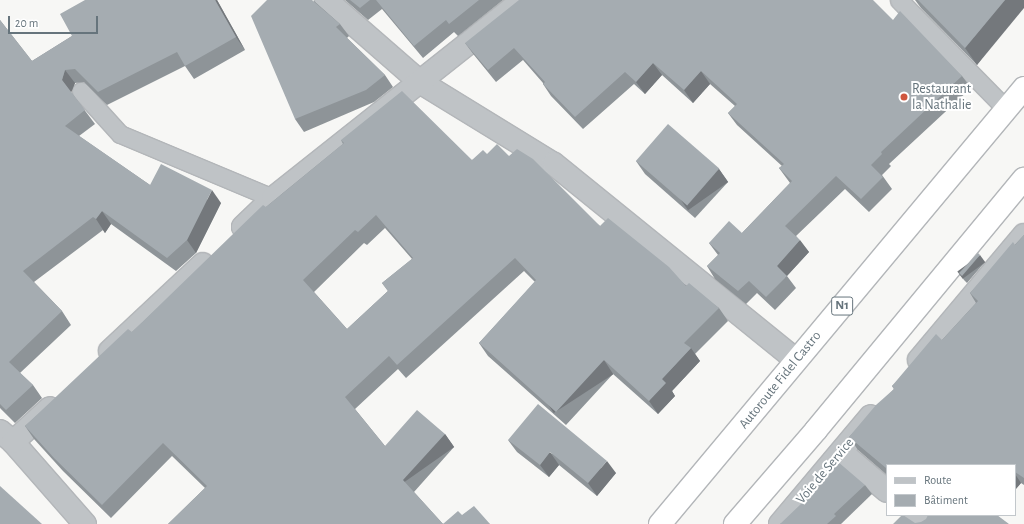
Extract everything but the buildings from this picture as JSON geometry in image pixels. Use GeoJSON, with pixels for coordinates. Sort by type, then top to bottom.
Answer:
{"type":"FeatureCollection","features":[{"type":"Feature","properties":{"kind":"highway","name":"Autoroute Fidel Castro"},"geometry":{"type":"LineString","coordinates":[[660,524],[1024,88]]}},
{"type":"Feature","properties":{"kind":"highway"},"geometry":{"type":"LineString","coordinates":[[735,524],[816,430],[1024,179]]}},
{"type":"Feature","properties":{"kind":"street"},"geometry":{"type":"LineString","coordinates":[[326,0],[420,82],[554,164],[796,360]]}},
{"type":"Feature","properties":{"kind":"street"},"geometry":{"type":"LineString","coordinates":[[94,366],[273,198],[523,0]]}},
{"type":"Feature","properties":{"kind":"street"},"geometry":{"type":"LineString","coordinates":[[907,374],[1024,235]]}},
{"type":"Feature","properties":{"kind":"street"},"geometry":{"type":"LineString","coordinates":[[65,394],[6,437],[85,524]]}},
{"type":"Feature","properties":{"kind":"street","name":"Voie de Service"},"geometry":{"type":"LineString","coordinates":[[780,524],[886,398]]}},
{"type":"Feature","properties":{"kind":"street"},"geometry":{"type":"LineString","coordinates":[[841,452],[886,490]]}},
{"type":"Feature","properties":{"kind":"street"},"geometry":{"type":"LineString","coordinates":[[916,516],[926,524]]}},
{"type":"Feature","properties":{"kind":"lane"},"geometry":{"type":"LineString","coordinates":[[899,0],[1006,109]]}},
{"type":"Feature","properties":{"kind":"lane"},"geometry":{"type":"LineString","coordinates":[[81,91],[120,134],[273,198]]}},
{"type":"Feature","properties":{"kind":"place","name":"Restaurant la Nathalie"},"geometry":{"type":"Point","coordinates":[904,97]}}]}
